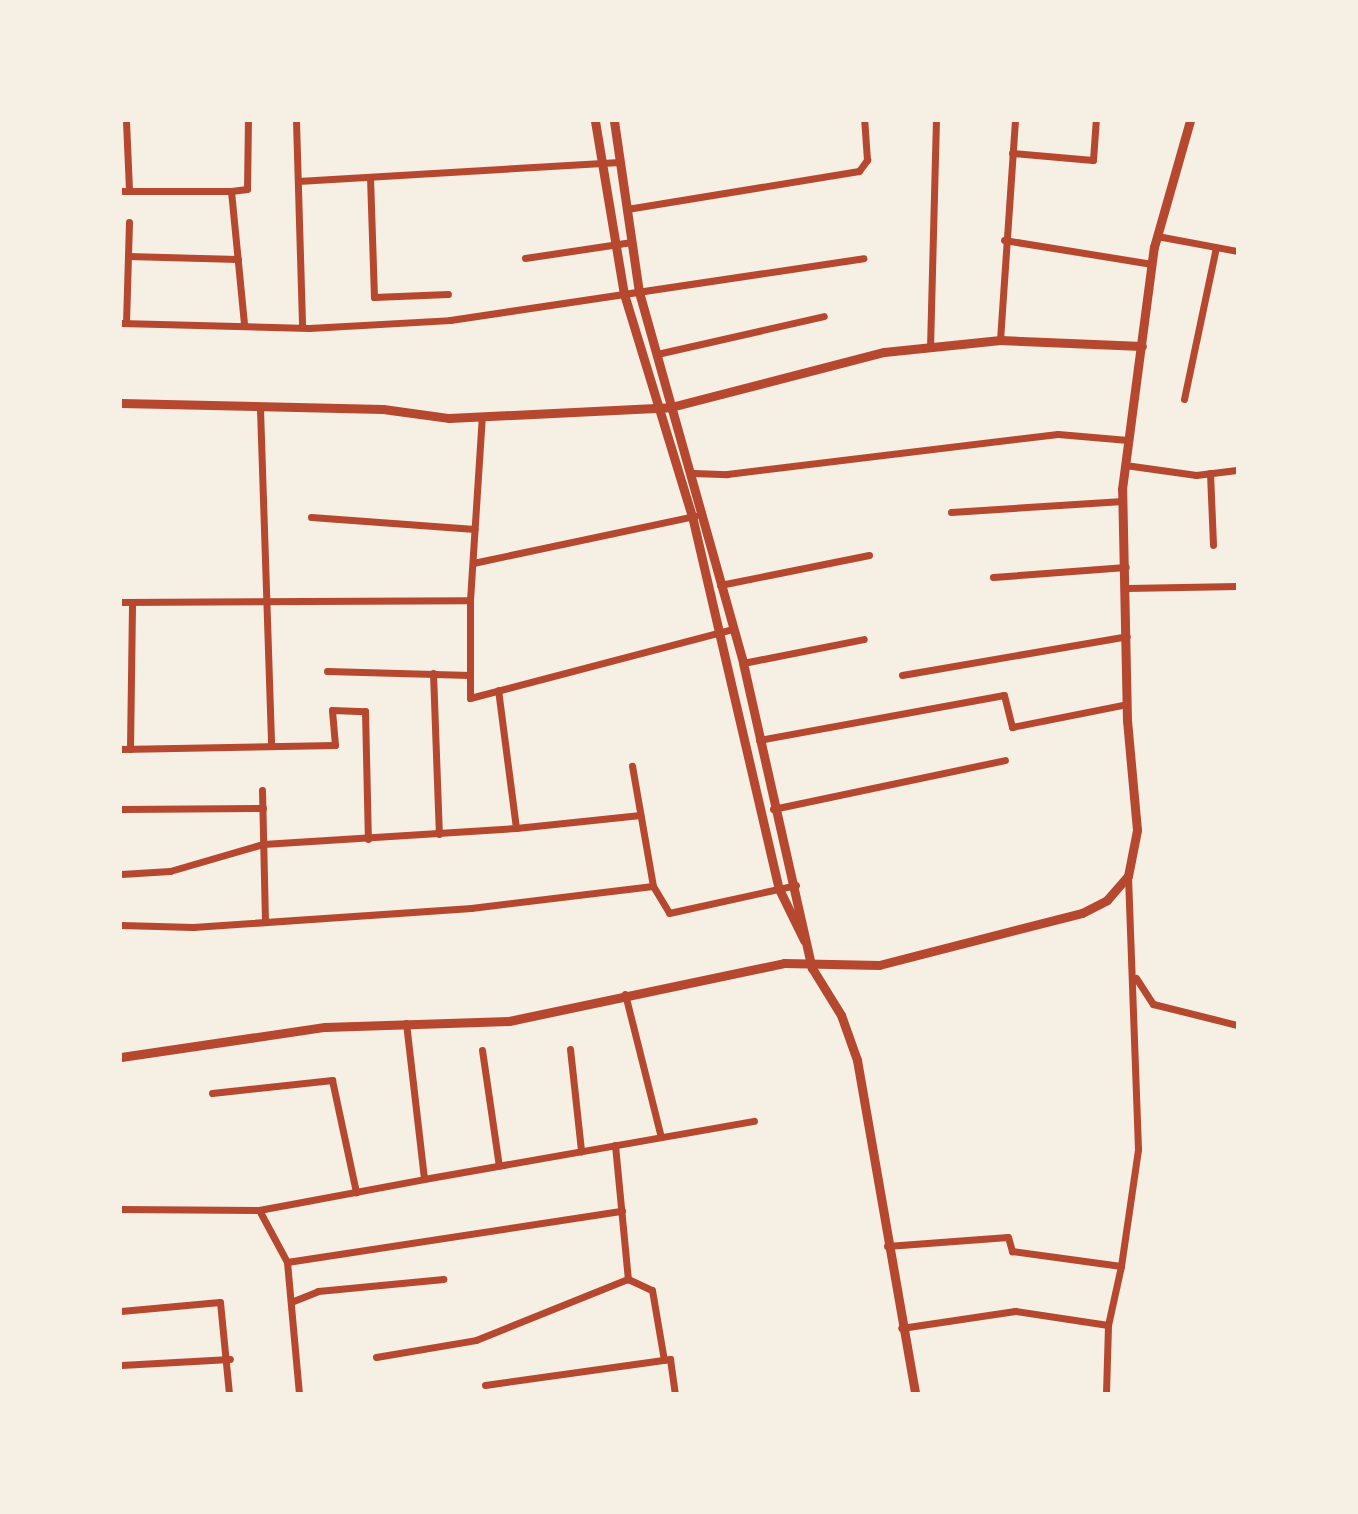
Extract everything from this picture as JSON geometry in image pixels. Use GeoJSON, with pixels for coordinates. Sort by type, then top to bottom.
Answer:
{"type":"FeatureCollection","features":[{"type":"Feature","properties":{"kind":"street"},"geometry":{"type":"LineString","coordinates":[[126,121],[125,191],[247,189],[248,121]]}},
{"type":"Feature","properties":{"kind":"street"},"geometry":{"type":"LineString","coordinates":[[296,121],[302,327]]}},
{"type":"Feature","properties":{"kind":"street"},"geometry":{"type":"LineString","coordinates":[[596,121],[624,294],[692,516],[715,633],[779,889],[809,951]]}},
{"type":"Feature","properties":{"kind":"street"},"geometry":{"type":"LineString","coordinates":[[614,121],[639,292],[671,407],[694,473],[720,585],[743,663],[774,809],[796,885],[812,968],[841,1015],[857,1060],[901,1328],[915,1393]]}},
{"type":"Feature","properties":{"kind":"street"},"geometry":{"type":"LineString","coordinates":[[626,209],[859,171],[867,160],[863,121]]}},
{"type":"Feature","properties":{"kind":"street"},"geometry":{"type":"LineString","coordinates":[[930,348],[936,121]]}},
{"type":"Feature","properties":{"kind":"street"},"geometry":{"type":"LineString","coordinates":[[1000,340],[1004,240],[1015,121]]}},
{"type":"Feature","properties":{"kind":"street"},"geometry":{"type":"LineString","coordinates":[[1012,153],[1093,160],[1096,121]]}},
{"type":"Feature","properties":{"kind":"street"},"geometry":{"type":"LineString","coordinates":[[1106,1393],[1108,1325],[1121,1266],[1138,1149],[1136,977],[1128,876],[1137,830],[1127,704],[1127,588],[1123,501],[1125,465],[1157,236],[1190,121]]}},
{"type":"Feature","properties":{"kind":"street"},"geometry":{"type":"LineString","coordinates":[[298,181],[620,162]]}},
{"type":"Feature","properties":{"kind":"street"},"geometry":{"type":"LineString","coordinates":[[370,177],[373,297],[448,294]]}},
{"type":"Feature","properties":{"kind":"street"},"geometry":{"type":"LineString","coordinates":[[231,191],[244,324]]}},
{"type":"Feature","properties":{"kind":"street"},"geometry":{"type":"LineString","coordinates":[[129,222],[124,323],[302,327],[450,320],[863,258]]}},
{"type":"Feature","properties":{"kind":"street"},"geometry":{"type":"LineString","coordinates":[[1157,236],[1237,251]]}},
{"type":"Feature","properties":{"kind":"street"},"geometry":{"type":"LineString","coordinates":[[1004,240],[1152,264]]}},
{"type":"Feature","properties":{"kind":"street"},"geometry":{"type":"LineString","coordinates":[[525,258],[632,242]]}},
{"type":"Feature","properties":{"kind":"street"},"geometry":{"type":"LineString","coordinates":[[1184,399],[1216,247]]}},
{"type":"Feature","properties":{"kind":"street"},"geometry":{"type":"LineString","coordinates":[[128,256],[238,259]]}},
{"type":"Feature","properties":{"kind":"street"},"geometry":{"type":"LineString","coordinates":[[657,354],[824,316]]}},
{"type":"Feature","properties":{"kind":"street"},"geometry":{"type":"LineString","coordinates":[[121,404],[482,416],[659,408],[884,352],[1000,340],[1142,346]]}},
{"type":"Feature","properties":{"kind":"street"},"geometry":{"type":"LineString","coordinates":[[260,410],[271,746]]}},
{"type":"Feature","properties":{"kind":"street"},"geometry":{"type":"LineString","coordinates":[[482,416],[470,600],[470,698],[733,629]]}},
{"type":"Feature","properties":{"kind":"street"},"geometry":{"type":"LineString","coordinates":[[694,473],[1058,434],[1128,440]]}},
{"type":"Feature","properties":{"kind":"street"},"geometry":{"type":"LineString","coordinates":[[1125,465],[1210,473],[1237,470]]}},
{"type":"Feature","properties":{"kind":"street"},"geometry":{"type":"LineString","coordinates":[[1210,473],[1213,545]]}},
{"type":"Feature","properties":{"kind":"street"},"geometry":{"type":"LineString","coordinates":[[951,512],[1123,501]]}},
{"type":"Feature","properties":{"kind":"street"},"geometry":{"type":"LineString","coordinates":[[473,563],[703,514]]}},
{"type":"Feature","properties":{"kind":"street"},"geometry":{"type":"LineString","coordinates":[[311,517],[475,529]]}},
{"type":"Feature","properties":{"kind":"street"},"geometry":{"type":"LineString","coordinates":[[720,585],[869,555]]}},
{"type":"Feature","properties":{"kind":"street"},"geometry":{"type":"LineString","coordinates":[[993,577],[1126,567]]}},
{"type":"Feature","properties":{"kind":"street"},"geometry":{"type":"LineString","coordinates":[[1127,588],[1237,586]]}},
{"type":"Feature","properties":{"kind":"street"},"geometry":{"type":"LineString","coordinates":[[121,602],[470,600]]}},
{"type":"Feature","properties":{"kind":"street"},"geometry":{"type":"LineString","coordinates":[[130,749],[132,602]]}},
{"type":"Feature","properties":{"kind":"street"},"geometry":{"type":"LineString","coordinates":[[902,675],[1127,636]]}},
{"type":"Feature","properties":{"kind":"street"},"geometry":{"type":"LineString","coordinates":[[743,663],[864,639]]}},
{"type":"Feature","properties":{"kind":"street"},"geometry":{"type":"LineString","coordinates":[[327,671],[470,675]]}},
{"type":"Feature","properties":{"kind":"street"},"geometry":{"type":"LineString","coordinates":[[433,673],[439,834]]}},
{"type":"Feature","properties":{"kind":"street"},"geometry":{"type":"LineString","coordinates":[[498,690],[516,828]]}},
{"type":"Feature","properties":{"kind":"street"},"geometry":{"type":"LineString","coordinates":[[759,740],[1004,695],[1012,727],[1127,704]]}},
{"type":"Feature","properties":{"kind":"street"},"geometry":{"type":"LineString","coordinates":[[121,749],[335,745],[332,710],[365,711],[368,839]]}},
{"type":"Feature","properties":{"kind":"street"},"geometry":{"type":"LineString","coordinates":[[774,809],[1005,760]]}},
{"type":"Feature","properties":{"kind":"street"},"geometry":{"type":"LineString","coordinates":[[632,766],[653,886],[669,913],[796,885]]}},
{"type":"Feature","properties":{"kind":"street"},"geometry":{"type":"LineString","coordinates":[[262,790],[265,921]]}},
{"type":"Feature","properties":{"kind":"street"},"geometry":{"type":"LineString","coordinates":[[121,809],[263,808]]}},
{"type":"Feature","properties":{"kind":"street"},"geometry":{"type":"LineString","coordinates":[[121,874],[170,871],[263,844],[439,834],[640,815]]}},
{"type":"Feature","properties":{"kind":"street"},"geometry":{"type":"LineString","coordinates":[[121,1057],[325,1027],[509,1021],[625,994],[784,963],[812,968],[879,965],[1082,913],[1107,900],[1128,876]]}},
{"type":"Feature","properties":{"kind":"street"},"geometry":{"type":"LineString","coordinates":[[121,925],[265,921],[471,908],[653,886]]}},
{"type":"Feature","properties":{"kind":"street"},"geometry":{"type":"LineString","coordinates":[[1136,977],[1153,1004],[1237,1026]]}},
{"type":"Feature","properties":{"kind":"street"},"geometry":{"type":"LineString","coordinates":[[625,994],[661,1137]]}},
{"type":"Feature","properties":{"kind":"street"},"geometry":{"type":"LineString","coordinates":[[406,1023],[424,1179]]}},
{"type":"Feature","properties":{"kind":"street"},"geometry":{"type":"LineString","coordinates":[[570,1049],[581,1151]]}},
{"type":"Feature","properties":{"kind":"street"},"geometry":{"type":"LineString","coordinates":[[482,1050],[499,1166]]}},
{"type":"Feature","properties":{"kind":"street"},"geometry":{"type":"LineString","coordinates":[[212,1093],[332,1080],[356,1192]]}},
{"type":"Feature","properties":{"kind":"street"},"geometry":{"type":"LineString","coordinates":[[121,1209],[259,1210],[754,1121]]}},
{"type":"Feature","properties":{"kind":"street"},"geometry":{"type":"LineString","coordinates":[[615,1145],[628,1279]]}},
{"type":"Feature","properties":{"kind":"street"},"geometry":{"type":"LineString","coordinates":[[259,1210],[288,1262],[299,1393]]}},
{"type":"Feature","properties":{"kind":"street"},"geometry":{"type":"LineString","coordinates":[[288,1262],[622,1211]]}},
{"type":"Feature","properties":{"kind":"street"},"geometry":{"type":"LineString","coordinates":[[887,1246],[1008,1237],[1012,1251],[1121,1266]]}},
{"type":"Feature","properties":{"kind":"street"},"geometry":{"type":"LineString","coordinates":[[292,1302],[318,1291],[443,1279]]}},
{"type":"Feature","properties":{"kind":"street"},"geometry":{"type":"LineString","coordinates":[[376,1357],[476,1340],[628,1279],[652,1290],[664,1360]]}},
{"type":"Feature","properties":{"kind":"street"},"geometry":{"type":"LineString","coordinates":[[121,1311],[220,1302],[230,1359],[229,1393]]}},
{"type":"Feature","properties":{"kind":"street"},"geometry":{"type":"LineString","coordinates":[[901,1328],[1015,1311],[1108,1325]]}},
{"type":"Feature","properties":{"kind":"street"},"geometry":{"type":"LineString","coordinates":[[121,1364],[230,1359]]}},
{"type":"Feature","properties":{"kind":"street"},"geometry":{"type":"LineString","coordinates":[[485,1385],[670,1359],[675,1393]]}}]}
